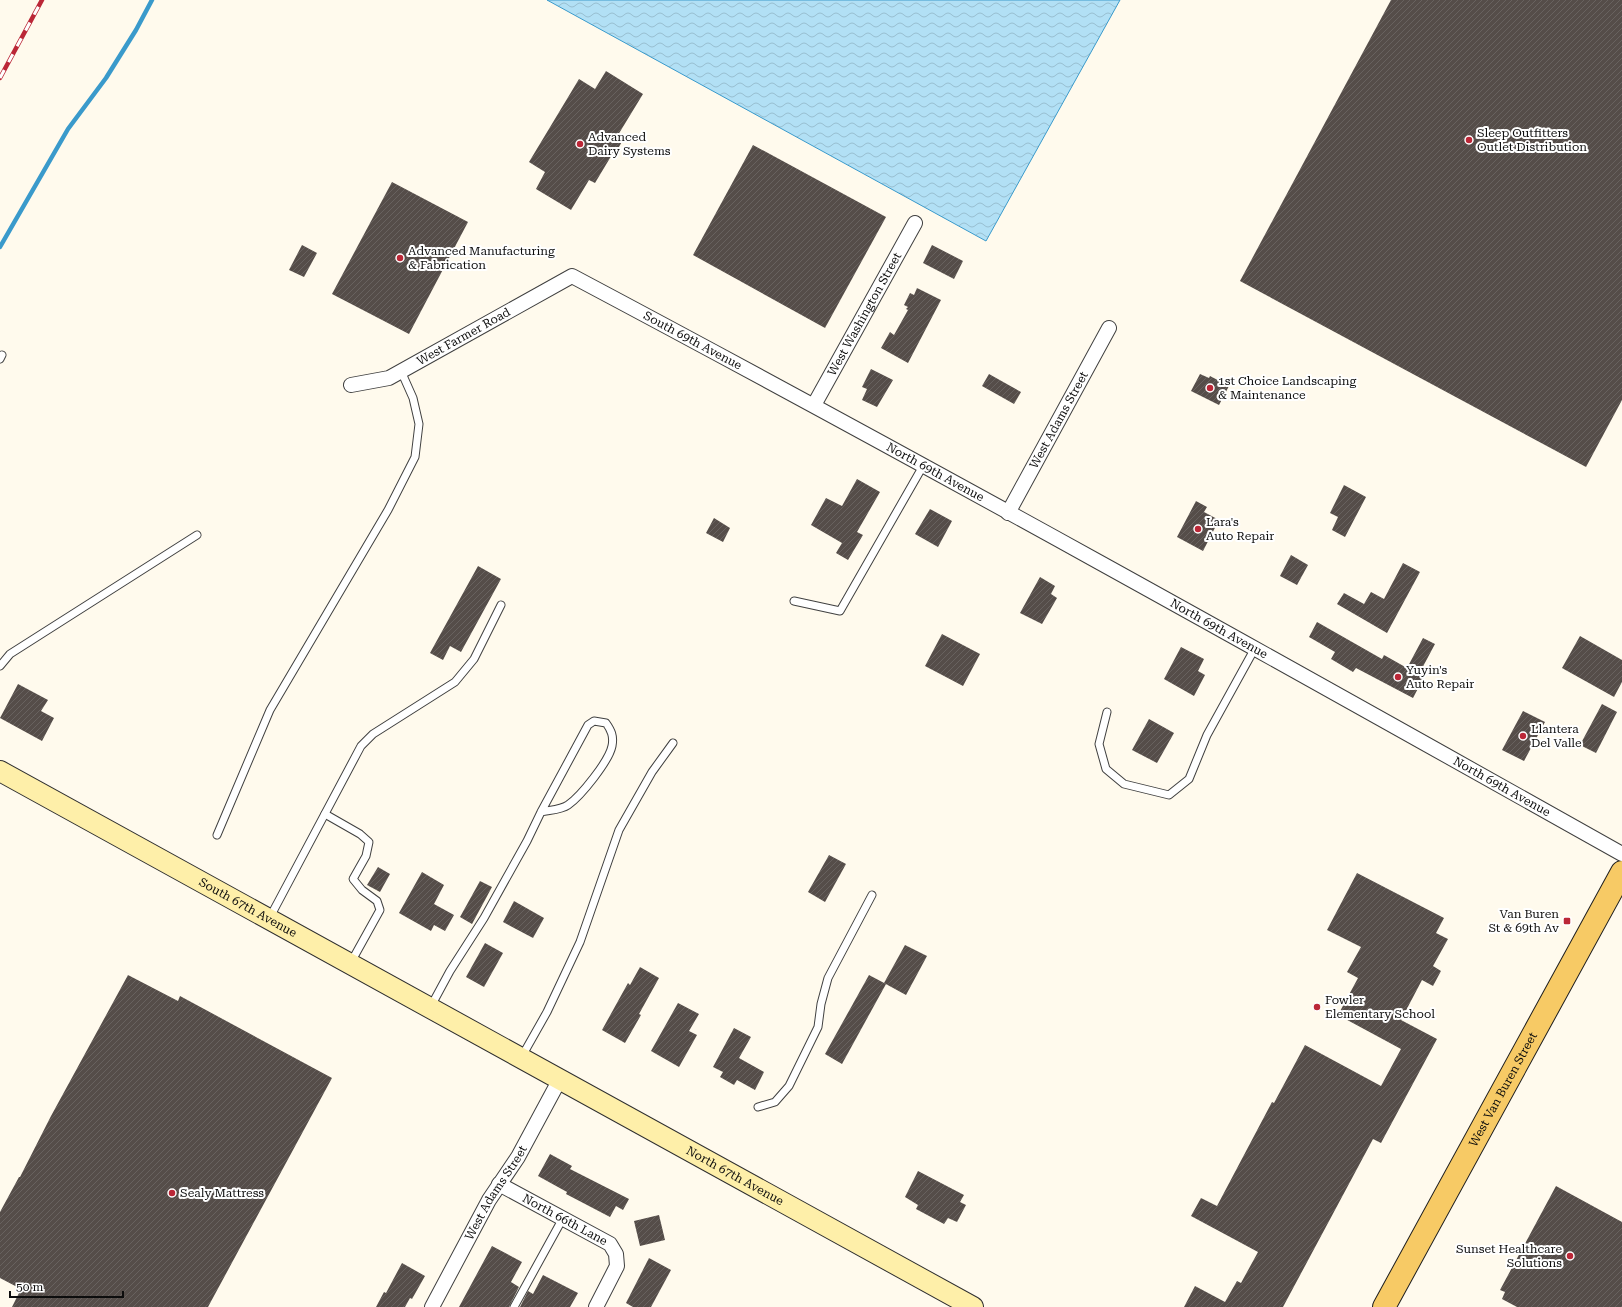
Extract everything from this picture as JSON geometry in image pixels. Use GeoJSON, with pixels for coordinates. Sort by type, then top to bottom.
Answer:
{"type":"FeatureCollection","features":[{"type":"Feature","properties":{"kind":"main road","name":"South 67th Avenue"},"geometry":{"type":"LineString","coordinates":[[0,771],[496,1044]]}},
{"type":"Feature","properties":{"kind":"main road","name":"West Van Buren Street"},"geometry":{"type":"LineString","coordinates":[[1384,1307],[1622,872]]}},
{"type":"Feature","properties":{"kind":"main road","name":"North 67th Avenue"},"geometry":{"type":"LineString","coordinates":[[496,1044],[973,1307]]}},
{"type":"Feature","properties":{"kind":"street","name":"West Washington Street"},"geometry":{"type":"LineString","coordinates":[[814,405],[915,223]]}},
{"type":"Feature","properties":{"kind":"street","name":"South 69th Avenue"},"geometry":{"type":"LineString","coordinates":[[572,276],[814,405]]}},
{"type":"Feature","properties":{"kind":"street","name":"West Farmer Road"},"geometry":{"type":"LineString","coordinates":[[352,385],[389,378],[572,276]]}},
{"type":"Feature","properties":{"kind":"street","name":"West Adams Street"},"geometry":{"type":"LineString","coordinates":[[1008,513],[1109,328]]}},
{"type":"Feature","properties":{"kind":"street","name":"North 69th Avenue"},"geometry":{"type":"LineString","coordinates":[[814,405],[1255,648],[1622,854]]}},
{"type":"Feature","properties":{"kind":"street","name":"West Adams Street"},"geometry":{"type":"LineString","coordinates":[[432,1307],[489,1200],[518,1156],[560,1079]]}},
{"type":"Feature","properties":{"kind":"street","name":"North 66th Lane"},"geometry":{"type":"LineString","coordinates":[[499,1184],[610,1244],[616,1254],[617,1266],[596,1307]]}},
{"type":"Feature","properties":{"kind":"lane"},"geometry":{"type":"LineString","coordinates":[[217,835],[270,710],[388,510],[415,457],[419,424],[413,398],[401,371]]}},
{"type":"Feature","properties":{"kind":"lane"},"geometry":{"type":"LineString","coordinates":[[794,601],[840,611],[923,466]]}},
{"type":"Feature","properties":{"kind":"lane"},"geometry":{"type":"LineString","coordinates":[[0,666],[10,654],[197,535]]}},
{"type":"Feature","properties":{"kind":"lane"},"geometry":{"type":"LineString","coordinates":[[269,919],[361,746],[373,734],[455,682],[474,659],[501,605]]}},
{"type":"Feature","properties":{"kind":"lane"},"geometry":{"type":"LineString","coordinates":[[1108,712],[1099,744],[1106,770],[1124,784],[1169,795],[1189,779],[1207,735],[1255,648]]}},
{"type":"Feature","properties":{"kind":"lane"},"geometry":{"type":"LineString","coordinates":[[430,1008],[450,971],[484,918],[527,841],[541,812],[588,726],[594,721],[606,723],[612,732],[612,747],[602,765],[582,794],[567,806],[541,812]]}},
{"type":"Feature","properties":{"kind":"lane"},"geometry":{"type":"LineString","coordinates":[[521,1058],[547,1012],[580,942],[619,830],[652,772],[673,743]]}},
{"type":"Feature","properties":{"kind":"lane"},"geometry":{"type":"LineString","coordinates":[[325,814],[360,834],[369,842],[366,856],[358,867],[353,880],[362,890],[378,901],[380,910],[350,964]]}},
{"type":"Feature","properties":{"kind":"lane"},"geometry":{"type":"LineString","coordinates":[[758,1107],[775,1102],[789,1086],[818,1027],[821,1004],[828,978],[872,895]]}},
{"type":"Feature","properties":{"kind":"lane"},"geometry":{"type":"LineString","coordinates":[[514,1307],[563,1218]]}},
{"type":"Feature","properties":{"kind":"water"},"geometry":{"type":"Polygon","coordinates":[[[547,0],[1120,0],[986,241],[547,0]]]}},
{"type":"Feature","properties":{"kind":"building","name":"Sleep Outfitters Outlet Distribution"},"geometry":{"type":"Polygon","coordinates":[[[1391,0],[1622,0],[1622,400],[1586,467],[1240,281],[1391,0]]]}},
{"type":"Feature","properties":{"kind":"building","name":"Advanced Dairy Systems"},"geometry":{"type":"Polygon","coordinates":[[[606,71],[643,94],[618,135],[624,138],[615,154],[613,153],[595,183],[589,180],[571,210],[536,189],[545,172],[529,162],[579,79],[595,89],[606,71]]]}},
{"type":"Feature","properties":{"kind":"building"},"geometry":{"type":"Polygon","coordinates":[[[753,145],[886,217],[825,328],[693,255],[753,145]]]}},
{"type":"Feature","properties":{"kind":"building","name":"Advanced Manufacturing & Fabrication"},"geometry":{"type":"Polygon","coordinates":[[[392,182],[468,222],[409,334],[332,294],[392,182]]]}},
{"type":"Feature","properties":{"kind":"building"},"geometry":{"type":"Polygon","coordinates":[[[302,245],[317,253],[304,277],[289,270],[302,245]]]}},
{"type":"Feature","properties":{"kind":"building"},"geometry":{"type":"Polygon","coordinates":[[[932,245],[963,261],[954,279],[923,263],[932,245]]]}},
{"type":"Feature","properties":{"kind":"building"},"geometry":{"type":"Polygon","coordinates":[[[917,288],[941,300],[908,363],[881,348],[890,332],[894,335],[908,310],[906,309],[908,307],[904,305],[910,293],[914,295],[917,288]]]}},
{"type":"Feature","properties":{"kind":"building"},"geometry":{"type":"Polygon","coordinates":[[[871,369],[893,380],[877,407],[862,400],[867,389],[862,387],[871,369]]]}},
{"type":"Feature","properties":{"kind":"building"},"geometry":{"type":"Polygon","coordinates":[[[989,374],[1021,392],[1014,404],[982,386],[989,374]]]}},
{"type":"Feature","properties":{"kind":"building","name":"1st Choice Landscaping & Maintenance"},"geometry":{"type":"Polygon","coordinates":[[[1200,374],[1209,378],[1210,376],[1229,386],[1219,405],[1191,391],[1200,374]]]}},
{"type":"Feature","properties":{"kind":"building"},"geometry":{"type":"Polygon","coordinates":[[[857,479],[880,492],[857,532],[863,535],[848,560],[836,553],[842,543],[811,525],[826,498],[842,506],[857,479]]]}},
{"type":"Feature","properties":{"kind":"building"},"geometry":{"type":"Polygon","coordinates":[[[1344,485],[1366,497],[1345,537],[1332,530],[1338,517],[1330,513],[1344,485]]]}},
{"type":"Feature","properties":{"kind":"building","name":"Lara's Auto Repair"},"geometry":{"type":"Polygon","coordinates":[[[1196,501],[1207,507],[1204,512],[1219,520],[1203,551],[1177,537],[1196,501]]]}},
{"type":"Feature","properties":{"kind":"building"},"geometry":{"type":"Polygon","coordinates":[[[930,509],[952,521],[938,547],[915,534],[930,509]]]}},
{"type":"Feature","properties":{"kind":"building"},"geometry":{"type":"Polygon","coordinates":[[[714,518],[730,528],[723,542],[706,533],[714,518]]]}},
{"type":"Feature","properties":{"kind":"building"},"geometry":{"type":"Polygon","coordinates":[[[1291,555],[1308,565],[1297,585],[1280,576],[1291,555]]]}},
{"type":"Feature","properties":{"kind":"building"},"geometry":{"type":"Polygon","coordinates":[[[1403,563],[1420,572],[1387,633],[1337,604],[1344,593],[1364,604],[1371,592],[1384,599],[1403,563]]]}},
{"type":"Feature","properties":{"kind":"building"},"geometry":{"type":"Polygon","coordinates":[[[478,566],[501,579],[461,652],[450,646],[443,660],[430,653],[478,566]]]}},
{"type":"Feature","properties":{"kind":"building"},"geometry":{"type":"Polygon","coordinates":[[[1040,577],[1055,586],[1051,594],[1057,598],[1042,624],[1020,613],[1040,577]]]}},
{"type":"Feature","properties":{"kind":"building"},"geometry":{"type":"Polygon","coordinates":[[[1317,622],[1382,659],[1384,655],[1407,668],[1423,638],[1435,644],[1419,674],[1424,677],[1413,698],[1356,668],[1353,672],[1331,659],[1335,652],[1309,637],[1317,622]]]}},
{"type":"Feature","properties":{"kind":"building"},"geometry":{"type":"Polygon","coordinates":[[[942,634],[980,654],[963,686],[925,666],[942,634]]]}},
{"type":"Feature","properties":{"kind":"building"},"geometry":{"type":"Polygon","coordinates":[[[1580,636],[1622,660],[1622,682],[1614,697],[1562,668],[1580,636]]]}},
{"type":"Feature","properties":{"kind":"building"},"geometry":{"type":"Polygon","coordinates":[[[1181,647],[1204,659],[1198,671],[1205,675],[1194,696],[1164,679],[1181,647]]]}},
{"type":"Feature","properties":{"kind":"building"},"geometry":{"type":"Polygon","coordinates":[[[18,684],[48,700],[41,711],[54,718],[42,741],[0,718],[18,684]]]}},
{"type":"Feature","properties":{"kind":"building"},"geometry":{"type":"Polygon","coordinates":[[[1602,704],[1617,712],[1596,753],[1580,745],[1602,704]]]}},
{"type":"Feature","properties":{"kind":"building","name":"Llantera Del Valle"},"geometry":{"type":"Polygon","coordinates":[[[1523,711],[1545,722],[1524,761],[1502,750],[1523,711]]]}},
{"type":"Feature","properties":{"kind":"building"},"geometry":{"type":"Polygon","coordinates":[[[1149,719],[1174,733],[1157,763],[1132,750],[1149,719]]]}},
{"type":"Feature","properties":{"kind":"building"},"geometry":{"type":"Polygon","coordinates":[[[829,855],[846,864],[825,902],[808,892],[829,855]]]}},
{"type":"Feature","properties":{"kind":"building"},"geometry":{"type":"Polygon","coordinates":[[[378,867],[390,874],[380,892],[367,885],[378,867]]]}},
{"type":"Feature","properties":{"kind":"building"},"geometry":{"type":"Polygon","coordinates":[[[422,872],[444,885],[434,904],[454,915],[445,931],[434,925],[431,931],[399,913],[422,872]]]}},
{"type":"Feature","properties":{"kind":"building"},"geometry":{"type":"Polygon","coordinates":[[[1357,873],[1444,918],[1436,933],[1448,939],[1433,966],[1441,971],[1433,986],[1422,980],[1401,1020],[1437,1039],[1381,1143],[1373,1139],[1283,1307],[1184,1307],[1195,1286],[1225,1302],[1237,1281],[1241,1283],[1258,1252],[1191,1216],[1201,1198],[1217,1206],[1272,1102],[1274,1103],[1305,1045],[1381,1086],[1401,1049],[1338,1015],[1358,978],[1347,972],[1361,947],[1327,930],[1357,873]]]}},
{"type":"Feature","properties":{"kind":"building"},"geometry":{"type":"Polygon","coordinates":[[[480,881],[492,887],[472,924],[460,917],[480,881]]]}},
{"type":"Feature","properties":{"kind":"building"},"geometry":{"type":"Polygon","coordinates":[[[514,901],[544,918],[533,938],[503,922],[514,901]]]}},
{"type":"Feature","properties":{"kind":"building"},"geometry":{"type":"Polygon","coordinates":[[[485,943],[503,953],[484,987],[466,977],[485,943]]]}},
{"type":"Feature","properties":{"kind":"building"},"geometry":{"type":"Polygon","coordinates":[[[905,945],[927,956],[906,995],[884,983],[905,945]]]}},
{"type":"Feature","properties":{"kind":"building"},"geometry":{"type":"Polygon","coordinates":[[[640,967],[659,978],[625,1043],[602,1030],[628,983],[630,985],[640,967]]]}},
{"type":"Feature","properties":{"kind":"building","name":"Sealy Mattress"},"geometry":{"type":"Polygon","coordinates":[[[128,975],[178,1001],[180,996],[332,1078],[208,1307],[12,1307],[21,1289],[0,1278],[0,1212],[128,975]]]}},
{"type":"Feature","properties":{"kind":"building"},"geometry":{"type":"Polygon","coordinates":[[[869,975],[886,984],[842,1064],[825,1054],[869,975]]]}},
{"type":"Feature","properties":{"kind":"building"},"geometry":{"type":"Polygon","coordinates":[[[678,1003],[699,1014],[689,1031],[697,1035],[679,1067],[651,1051],[678,1003]]]}},
{"type":"Feature","properties":{"kind":"building"},"geometry":{"type":"Polygon","coordinates":[[[734,1028],[751,1037],[739,1058],[764,1072],[755,1090],[737,1080],[734,1085],[720,1077],[723,1072],[713,1067],[734,1028]]]}},
{"type":"Feature","properties":{"kind":"building"},"geometry":{"type":"Polygon","coordinates":[[[550,1154],[572,1166],[570,1169],[629,1199],[623,1210],[616,1206],[610,1217],[566,1194],[567,1192],[538,1176],[550,1154]]]}},
{"type":"Feature","properties":{"kind":"building"},"geometry":{"type":"Polygon","coordinates":[[[918,1171],[964,1195],[960,1202],[966,1205],[957,1222],[948,1218],[944,1224],[916,1209],[918,1205],[905,1197],[918,1171]]]}},
{"type":"Feature","properties":{"kind":"building","name":"Sunset Healthcare Solutions"},"geometry":{"type":"Polygon","coordinates":[[[1556,1186],[1622,1222],[1622,1307],[1517,1307],[1502,1299],[1505,1292],[1500,1290],[1556,1186]]]}},
{"type":"Feature","properties":{"kind":"building"},"geometry":{"type":"Polygon","coordinates":[[[659,1215],[665,1240],[640,1246],[634,1221],[659,1215]]]}},
{"type":"Feature","properties":{"kind":"building"},"geometry":{"type":"Polygon","coordinates":[[[492,1246],[522,1262],[511,1282],[519,1287],[509,1307],[459,1307],[492,1246]]]}},
{"type":"Feature","properties":{"kind":"building"},"geometry":{"type":"Polygon","coordinates":[[[649,1258],[671,1270],[651,1307],[633,1307],[626,1303],[649,1258]]]}},
{"type":"Feature","properties":{"kind":"building"},"geometry":{"type":"Polygon","coordinates":[[[402,1263],[425,1276],[412,1299],[410,1298],[405,1307],[376,1307],[384,1292],[386,1293],[402,1263]]]}},
{"type":"Feature","properties":{"kind":"building"},"geometry":{"type":"Polygon","coordinates":[[[543,1275],[578,1293],[570,1307],[520,1307],[528,1291],[533,1294],[543,1275]]]}},
{"type":"Feature","properties":{"kind":"waterway"},"geometry":{"type":"LineString","coordinates":[[0,247],[68,129],[106,78],[136,30],[152,0]]}},
{"type":"Feature","properties":{"kind":"railway"},"geometry":{"type":"LineString","coordinates":[[0,78],[42,0]]}},
{"type":"Feature","properties":{"kind":"place","name":"Sleep Outfitters Outlet Distribution"},"geometry":{"type":"Point","coordinates":[1469,140]}},
{"type":"Feature","properties":{"kind":"place","name":"Advanced Dairy Systems"},"geometry":{"type":"Point","coordinates":[580,144]}},
{"type":"Feature","properties":{"kind":"place","name":"Advanced Manufacturing & Fabrication"},"geometry":{"type":"Point","coordinates":[400,258]}},
{"type":"Feature","properties":{"kind":"place","name":"1st Choice Landscaping & Maintenance"},"geometry":{"type":"Point","coordinates":[1210,388]}},
{"type":"Feature","properties":{"kind":"place","name":"Lara's Auto Repair"},"geometry":{"type":"Point","coordinates":[1198,529]}},
{"type":"Feature","properties":{"kind":"place","name":"Yuyin's Auto Repair"},"geometry":{"type":"Point","coordinates":[1398,677]}},
{"type":"Feature","properties":{"kind":"place","name":"Llantera Del Valle"},"geometry":{"type":"Point","coordinates":[1523,736]}},
{"type":"Feature","properties":{"kind":"place","name":"Van Buren St & 69th Av"},"geometry":{"type":"Point","coordinates":[1567,921]}},
{"type":"Feature","properties":{"kind":"place","name":"Fowler Elementary School"},"geometry":{"type":"Point","coordinates":[1317,1007]}},
{"type":"Feature","properties":{"kind":"place","name":"Sealy Mattress"},"geometry":{"type":"Point","coordinates":[172,1193]}},
{"type":"Feature","properties":{"kind":"place","name":"Sunset Healthcare Solutions"},"geometry":{"type":"Point","coordinates":[1570,1256]}}]}
